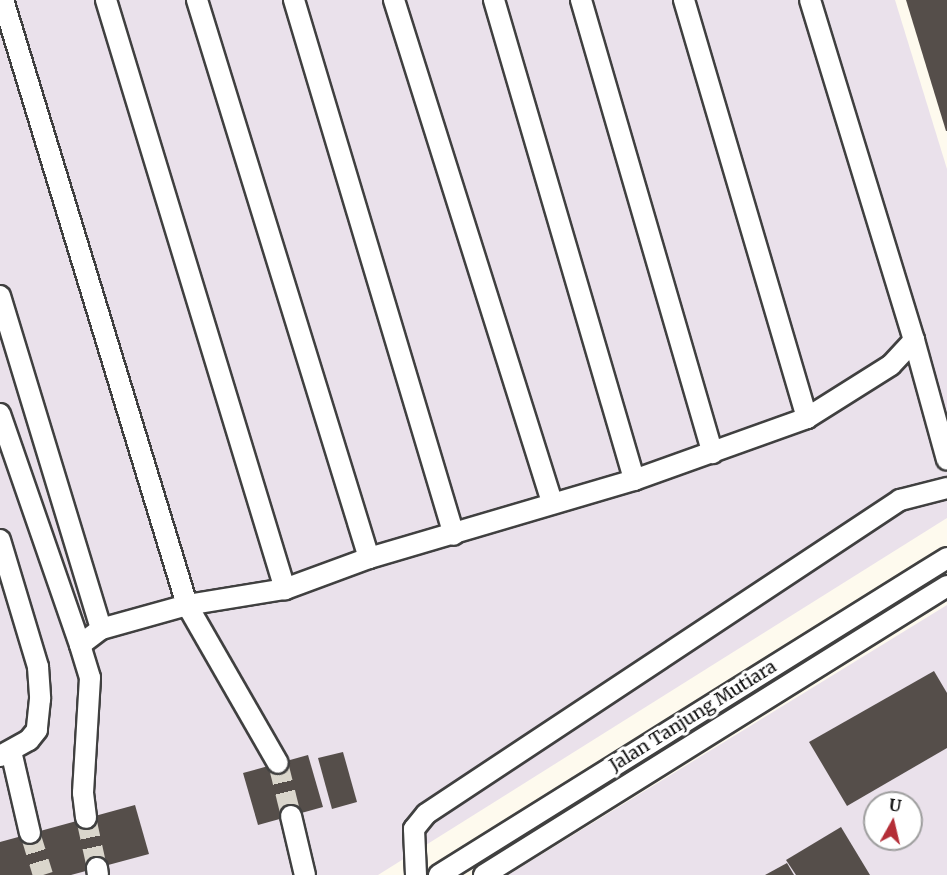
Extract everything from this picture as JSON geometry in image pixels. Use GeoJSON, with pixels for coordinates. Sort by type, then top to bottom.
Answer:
{"type":"FeatureCollection","features":[{"type":"Feature","properties":{"kind":"lane"},"geometry":{"type":"LineString","coordinates":[[3,0],[187,605],[278,763]]}},
{"type":"Feature","properties":{"kind":"lane"},"geometry":{"type":"LineString","coordinates":[[106,0],[285,589]]}},
{"type":"Feature","properties":{"kind":"lane"},"geometry":{"type":"LineString","coordinates":[[197,0],[369,558]]}},
{"type":"Feature","properties":{"kind":"lane"},"geometry":{"type":"LineString","coordinates":[[294,0],[454,535]]}},
{"type":"Feature","properties":{"kind":"lane"},"geometry":{"type":"LineString","coordinates":[[394,0],[552,502]]}},
{"type":"Feature","properties":{"kind":"lane"},"geometry":{"type":"LineString","coordinates":[[494,0],[634,480]]}},
{"type":"Feature","properties":{"kind":"lane"},"geometry":{"type":"LineString","coordinates":[[581,0],[713,453]]}},
{"type":"Feature","properties":{"kind":"lane"},"geometry":{"type":"LineString","coordinates":[[684,0],[807,418]]}},
{"type":"Feature","properties":{"kind":"lane"},"geometry":{"type":"LineString","coordinates":[[810,0],[914,340],[947,460]]}},
{"type":"Feature","properties":{"kind":"lane"},"geometry":{"type":"LineString","coordinates":[[0,296],[101,629]]}},
{"type":"Feature","properties":{"kind":"lane"},"geometry":{"type":"LineString","coordinates":[[80,645],[101,629],[187,605],[285,589],[369,558],[454,535],[552,502],[634,480],[713,453],[807,418],[891,365],[914,340]]}},
{"type":"Feature","properties":{"kind":"lane"},"geometry":{"type":"LineString","coordinates":[[0,414],[90,678],[83,793],[86,818]]}},
{"type":"Feature","properties":{"kind":"lane"},"geometry":{"type":"LineString","coordinates":[[416,875],[414,829],[426,814],[900,500],[947,488]]}},
{"type":"Feature","properties":{"kind":"lane"},"geometry":{"type":"LineString","coordinates":[[0,540],[38,667],[37,730],[6,753],[30,833]]}},
{"type":"Feature","properties":{"kind":"lane","name":"Jalan Tanjung Mutiara"},"geometry":{"type":"LineString","coordinates":[[439,875],[947,558]]}},
{"type":"Feature","properties":{"kind":"lane","name":"Jalan Tanjung Mutiara"},"geometry":{"type":"LineString","coordinates":[[483,875],[947,586]]}},
{"type":"Feature","properties":{"kind":"lane"},"geometry":{"type":"LineString","coordinates":[[291,816],[305,875]]}},
{"type":"Feature","properties":{"kind":"shaded area"},"geometry":{"type":"Polygon","coordinates":[[[0,0],[895,0],[947,169],[947,518],[378,875],[0,875],[0,0]]]}},
{"type":"Feature","properties":{"kind":"shaded area"},"geometry":{"type":"Polygon","coordinates":[[[947,605],[947,875],[508,875],[947,605]]]}},
{"type":"Feature","properties":{"kind":"building"},"geometry":{"type":"Polygon","coordinates":[[[906,0],[947,0],[947,131],[946,131],[906,0]]]}},
{"type":"Feature","properties":{"kind":"building"},"geometry":{"type":"Polygon","coordinates":[[[934,671],[947,693],[947,748],[873,791],[863,791],[863,797],[847,806],[809,742],[934,671]]]}},
{"type":"Feature","properties":{"kind":"building"},"geometry":{"type":"Polygon","coordinates":[[[343,752],[357,802],[332,809],[318,758],[343,752]]]}},
{"type":"Feature","properties":{"kind":"building"},"geometry":{"type":"Polygon","coordinates":[[[308,755],[323,807],[258,825],[243,773],[308,755]]]}},
{"type":"Feature","properties":{"kind":"building"},"geometry":{"type":"Polygon","coordinates":[[[135,805],[149,854],[71,875],[0,875],[0,842],[135,805]]]}},
{"type":"Feature","properties":{"kind":"building"},"geometry":{"type":"Polygon","coordinates":[[[841,827],[870,875],[796,875],[786,860],[841,827]]]}},
{"type":"Feature","properties":{"kind":"building"},"geometry":{"type":"Polygon","coordinates":[[[787,863],[794,875],[765,875],[787,863]]]}},
{"type":"Feature","properties":{"kind":"tunnel"},"geometry":{"type":"LineString","coordinates":[[278,763],[291,816]]}},
{"type":"Feature","properties":{"kind":"tunnel"},"geometry":{"type":"LineString","coordinates":[[86,818],[97,868]]}},
{"type":"Feature","properties":{"kind":"tunnel"},"geometry":{"type":"LineString","coordinates":[[30,833],[43,875]]}}]}
